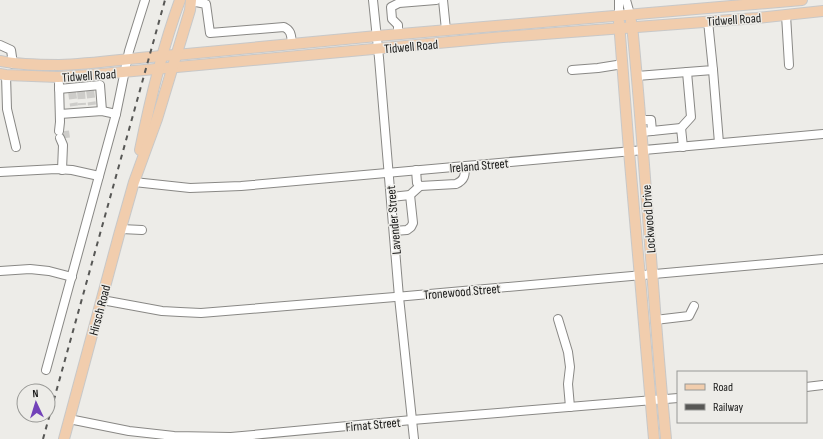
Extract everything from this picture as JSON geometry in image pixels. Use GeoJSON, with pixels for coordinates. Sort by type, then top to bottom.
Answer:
{"type":"FeatureCollection","features":[{"type":"Feature","properties":{"kind":"main road","name":"Hirsch Road"},"geometry":{"type":"LineString","coordinates":[[64,439],[134,182],[147,117],[162,56],[180,0]]}},
{"type":"Feature","properties":{"kind":"main road","name":"Tidwell Road"},"geometry":{"type":"LineString","coordinates":[[0,61],[13,64],[33,65],[128,60],[398,34],[802,0]]}},
{"type":"Feature","properties":{"kind":"main road","name":"Hirsch Road"},"geometry":{"type":"LineString","coordinates":[[134,182],[157,119],[190,10],[191,1]]}},
{"type":"Feature","properties":{"kind":"main road"},"geometry":{"type":"LineString","coordinates":[[757,4],[757,18]]}},
{"type":"Feature","properties":{"kind":"main road","name":"Tidwell Road"},"geometry":{"type":"LineString","coordinates":[[6,74],[58,77],[125,72],[503,37],[757,18],[823,11]]}},
{"type":"Feature","properties":{"kind":"main road","name":"Lockwood Drive"},"geometry":{"type":"LineString","coordinates":[[630,14],[637,76],[655,320],[666,439]]}},
{"type":"Feature","properties":{"kind":"main road","name":"Lockwood Drive"},"geometry":{"type":"LineString","coordinates":[[619,15],[629,151],[654,439]]}},
{"type":"Feature","properties":{"kind":"main road"},"geometry":{"type":"LineString","coordinates":[[501,25],[503,37]]}},
{"type":"Feature","properties":{"kind":"main road"},"geometry":{"type":"LineString","coordinates":[[292,44],[294,56]]}},
{"type":"Feature","properties":{"kind":"main road"},"geometry":{"type":"LineString","coordinates":[[6,74],[13,64]]}},
{"type":"Feature","properties":{"kind":"street"},"geometry":{"type":"LineString","coordinates":[[46,370],[116,114],[128,60],[145,0]]}},
{"type":"Feature","properties":{"kind":"street","name":"Lavender Street"},"geometry":{"type":"LineString","coordinates":[[373,0],[399,296],[414,439]]}},
{"type":"Feature","properties":{"kind":"street"},"geometry":{"type":"LineString","coordinates":[[398,34],[398,25],[392,19],[391,7],[399,3],[436,0]]}},
{"type":"Feature","properties":{"kind":"street"},"geometry":{"type":"LineString","coordinates":[[443,0],[446,30]]}},
{"type":"Feature","properties":{"kind":"street","name":"Lockwood Drive"},"geometry":{"type":"LineString","coordinates":[[619,0],[619,15]]}},
{"type":"Feature","properties":{"kind":"street","name":"Lockwood Drive"},"geometry":{"type":"LineString","coordinates":[[626,0],[630,14]]}},
{"type":"Feature","properties":{"kind":"street"},"geometry":{"type":"LineString","coordinates":[[191,1],[206,4],[210,33],[284,27],[289,29],[291,33],[292,44]]}},
{"type":"Feature","properties":{"kind":"street"},"geometry":{"type":"LineString","coordinates":[[786,15],[789,65]]}},
{"type":"Feature","properties":{"kind":"street"},"geometry":{"type":"LineString","coordinates":[[708,21],[719,143]]}},
{"type":"Feature","properties":{"kind":"street"},"geometry":{"type":"LineString","coordinates":[[0,45],[11,50],[13,64]]}},
{"type":"Feature","properties":{"kind":"street"},"geometry":{"type":"LineString","coordinates":[[572,70],[623,64]]}},
{"type":"Feature","properties":{"kind":"street"},"geometry":{"type":"LineString","coordinates":[[637,76],[713,70]]}},
{"type":"Feature","properties":{"kind":"street"},"geometry":{"type":"LineString","coordinates":[[683,147],[682,128],[691,117],[687,72]]}},
{"type":"Feature","properties":{"kind":"street"},"geometry":{"type":"LineString","coordinates":[[6,74],[7,109],[16,147]]}},
{"type":"Feature","properties":{"kind":"street"},"geometry":{"type":"LineString","coordinates":[[58,77],[60,118],[63,137],[62,170]]}},
{"type":"Feature","properties":{"kind":"street"},"geometry":{"type":"LineString","coordinates":[[59,89],[90,88],[100,85],[102,111]]}},
{"type":"Feature","properties":{"kind":"street"},"geometry":{"type":"LineString","coordinates":[[60,118],[78,109],[92,108],[116,114]]}},
{"type":"Feature","properties":{"kind":"street"},"geometry":{"type":"LineString","coordinates":[[640,120],[651,120],[652,131]]}},
{"type":"Feature","properties":{"kind":"street"},"geometry":{"type":"LineString","coordinates":[[641,132],[682,128]]}},
{"type":"Feature","properties":{"kind":"street","name":"Ireland Street"},"geometry":{"type":"LineString","coordinates":[[134,182],[190,188],[241,186],[823,134]]}},
{"type":"Feature","properties":{"kind":"street"},"geometry":{"type":"LineString","coordinates":[[391,197],[410,195],[420,186],[456,184],[462,182],[465,176],[465,166]]}},
{"type":"Feature","properties":{"kind":"street"},"geometry":{"type":"LineString","coordinates":[[0,172],[72,170],[99,176]]}},
{"type":"Feature","properties":{"kind":"street"},"geometry":{"type":"LineString","coordinates":[[416,170],[417,183],[420,186]]}},
{"type":"Feature","properties":{"kind":"street"},"geometry":{"type":"LineString","coordinates":[[394,231],[407,230],[411,228],[413,223],[410,195]]}},
{"type":"Feature","properties":{"kind":"street"},"geometry":{"type":"LineString","coordinates":[[121,229],[142,230]]}},
{"type":"Feature","properties":{"kind":"street","name":"Tronewood Street"},"geometry":{"type":"LineString","coordinates":[[102,300],[162,311],[201,313],[823,259]]}},
{"type":"Feature","properties":{"kind":"street"},"geometry":{"type":"LineString","coordinates":[[0,271],[30,269],[49,271],[72,277]]}},
{"type":"Feature","properties":{"kind":"street"},"geometry":{"type":"LineString","coordinates":[[655,320],[689,316],[694,306]]}},
{"type":"Feature","properties":{"kind":"street"},"geometry":{"type":"LineString","coordinates":[[558,319],[568,352],[570,367],[568,384],[570,407]]}},
{"type":"Feature","properties":{"kind":"street"},"geometry":{"type":"LineString","coordinates":[[807,387],[823,385]]}},
{"type":"Feature","properties":{"kind":"street","name":"Firnat Street"},"geometry":{"type":"LineString","coordinates":[[69,419],[129,431],[174,436],[231,437],[412,420],[677,398]]}},
{"type":"Feature","properties":{"kind":"tunnel"},"geometry":{"type":"LineString","coordinates":[[90,90],[92,105]]}},
{"type":"Feature","properties":{"kind":"tunnel"},"geometry":{"type":"LineString","coordinates":[[72,91],[74,106]]}},
{"type":"Feature","properties":{"kind":"tunnel"},"geometry":{"type":"LineString","coordinates":[[81,91],[82,105]]}},
{"type":"Feature","properties":{"kind":"tunnel"},"geometry":{"type":"LineString","coordinates":[[65,131],[66,138]]}},
{"type":"Feature","properties":{"kind":"railway"},"geometry":{"type":"LineString","coordinates":[[43,439],[165,0]]}}]}
